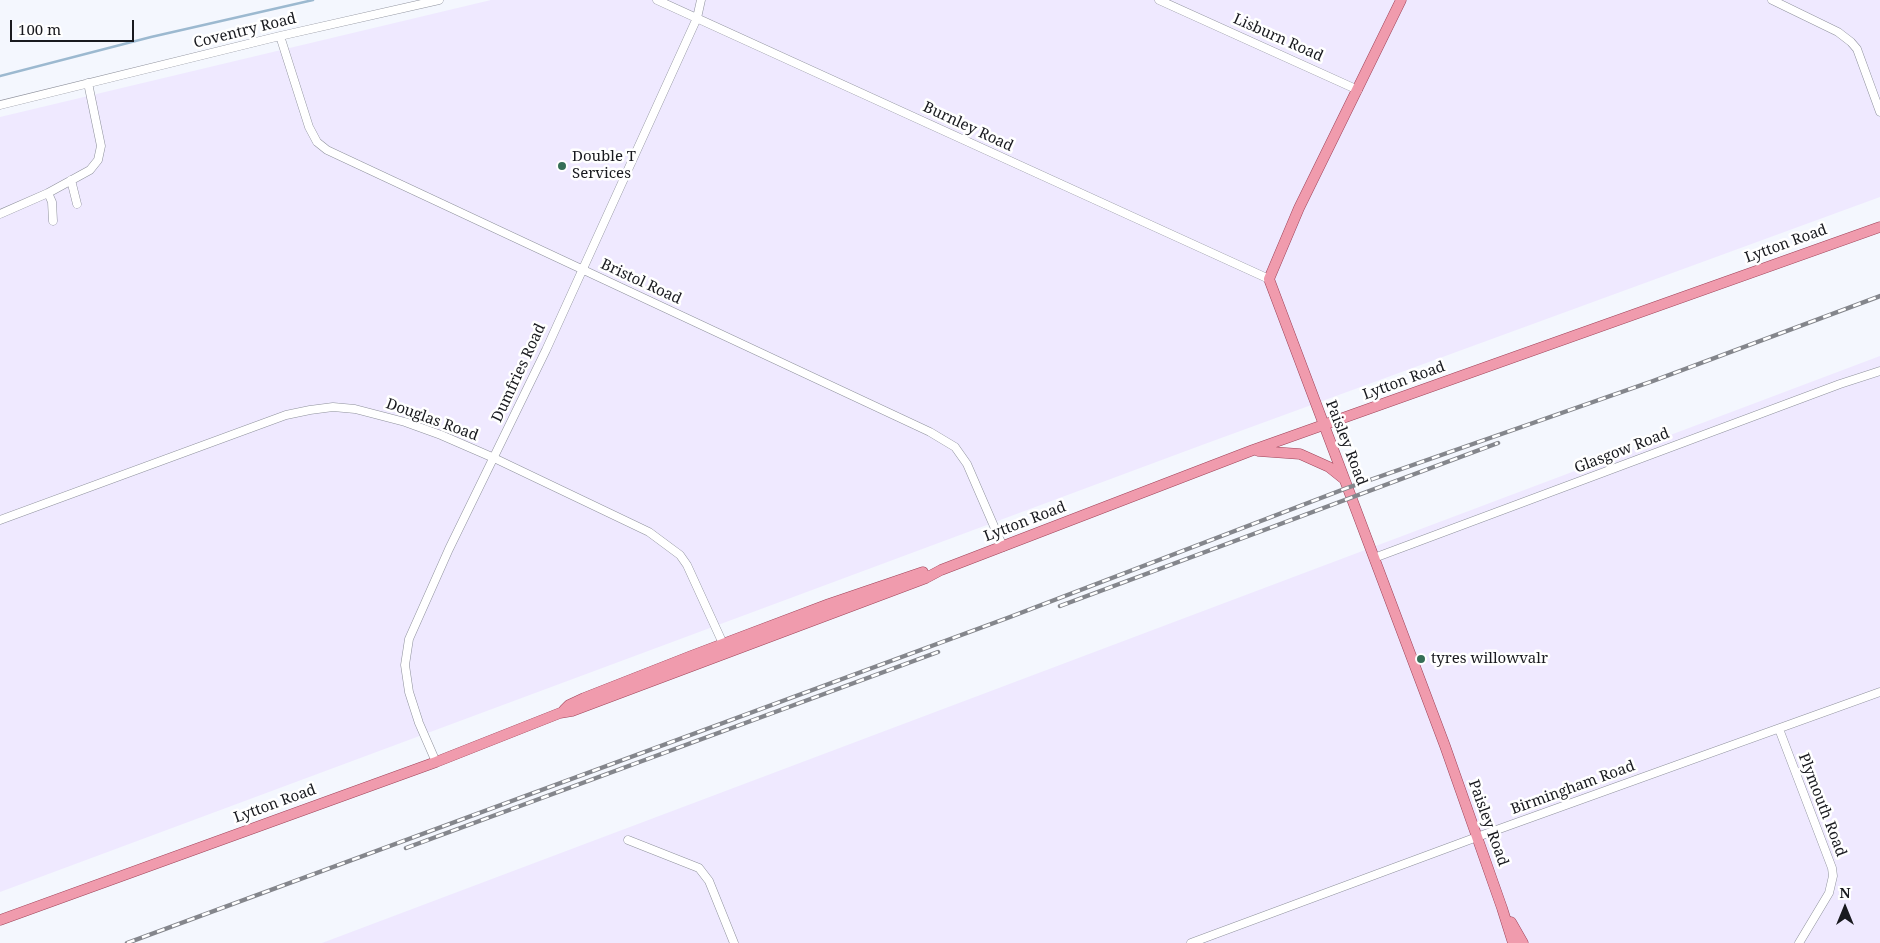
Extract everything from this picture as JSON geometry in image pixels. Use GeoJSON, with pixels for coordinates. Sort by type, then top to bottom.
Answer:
{"type":"FeatureCollection","features":[{"type":"Feature","properties":{"kind":"main road"},"geometry":{"type":"LineString","coordinates":[[1269,279],[1302,203],[1401,0]]}},
{"type":"Feature","properties":{"kind":"main road","name":"Lytton Road"},"geometry":{"type":"LineString","coordinates":[[0,920],[572,711],[725,648],[926,578],[942,570],[1253,450],[1880,227]]}},
{"type":"Feature","properties":{"kind":"main road","name":"Paisley Road"},"geometry":{"type":"LineString","coordinates":[[1269,279],[1477,837],[1512,943]]}},
{"type":"Feature","properties":{"kind":"main road"},"geometry":{"type":"LineString","coordinates":[[1253,450],[1300,454],[1329,467],[1345,480]]}},
{"type":"Feature","properties":{"kind":"main road","name":"Paisley Road"},"geometry":{"type":"LineString","coordinates":[[1502,908],[1523,943]]}},
{"type":"Feature","properties":{"kind":"street","name":"Coventry Road"},"geometry":{"type":"LineString","coordinates":[[0,105],[280,36],[439,0]]}},
{"type":"Feature","properties":{"kind":"street","name":"Burnley Road"},"geometry":{"type":"LineString","coordinates":[[657,0],[1269,279]]}},
{"type":"Feature","properties":{"kind":"street","name":"Dumfries Road"},"geometry":{"type":"LineString","coordinates":[[436,762],[419,723],[409,692],[405,665],[409,639],[449,549],[546,350],[697,18],[701,0]]}},
{"type":"Feature","properties":{"kind":"street","name":"Lisburn Road"},"geometry":{"type":"LineString","coordinates":[[1159,0],[1358,90]]}},
{"type":"Feature","properties":{"kind":"street"},"geometry":{"type":"LineString","coordinates":[[1772,0],[1838,32],[1851,42],[1857,49],[1880,112]]}},
{"type":"Feature","properties":{"kind":"street","name":"Bristol Road"},"geometry":{"type":"LineString","coordinates":[[280,36],[309,127],[317,142],[327,150],[930,432],[954,447],[966,464],[1003,547]]}},
{"type":"Feature","properties":{"kind":"street"},"geometry":{"type":"LineString","coordinates":[[0,214],[48,193],[90,170],[98,160],[101,146],[88,83]]}},
{"type":"Feature","properties":{"kind":"street"},"geometry":{"type":"LineString","coordinates":[[71,180],[77,204]]}},
{"type":"Feature","properties":{"kind":"street"},"geometry":{"type":"LineString","coordinates":[[48,193],[52,202],[53,221]]}},
{"type":"Feature","properties":{"kind":"street","name":"Glasgow Road"},"geometry":{"type":"LineString","coordinates":[[1374,558],[1840,384],[1880,371]]}},
{"type":"Feature","properties":{"kind":"street","name":"Douglas Road"},"geometry":{"type":"LineString","coordinates":[[0,520],[286,416],[332,407],[355,409],[405,422],[494,458],[649,532],[668,544],[680,555],[687,565],[725,648]]}},
{"type":"Feature","properties":{"kind":"street","name":"Birmingham Road"},"geometry":{"type":"LineString","coordinates":[[1191,943],[1477,837],[1779,730],[1880,692]]}},
{"type":"Feature","properties":{"kind":"street","name":"Plymouth Road"},"geometry":{"type":"LineString","coordinates":[[1779,730],[1832,868],[1833,876],[1829,893],[1799,943]]}},
{"type":"Feature","properties":{"kind":"street"},"geometry":{"type":"LineString","coordinates":[[628,840],[699,868],[709,881],[734,943]]}},
{"type":"Feature","properties":{"kind":"shaded area"},"geometry":{"type":"Polygon","coordinates":[[[491,0],[1880,0],[1880,197],[1202,445],[0,892],[0,117],[491,0]]]}},
{"type":"Feature","properties":{"kind":"shaded area"},"geometry":{"type":"Polygon","coordinates":[[[1880,356],[1880,943],[322,943],[1880,356]]]}},
{"type":"Feature","properties":{"kind":"waterway"},"geometry":{"type":"LineString","coordinates":[[0,76],[151,37],[313,0]]}},
{"type":"Feature","properties":{"kind":"railway"},"geometry":{"type":"LineString","coordinates":[[127,943],[1010,617],[1347,488],[1653,381],[1880,296]]}},
{"type":"Feature","properties":{"kind":"railway"},"geometry":{"type":"LineString","coordinates":[[1060,606],[1498,443]]}},
{"type":"Feature","properties":{"kind":"railway"},"geometry":{"type":"LineString","coordinates":[[406,848],[938,652]]}},
{"type":"Feature","properties":{"kind":"place","name":"Double T Services"},"geometry":{"type":"Point","coordinates":[562,166]}},
{"type":"Feature","properties":{"kind":"place","name":"tyres willowvalr"},"geometry":{"type":"Point","coordinates":[1421,659]}}]}
